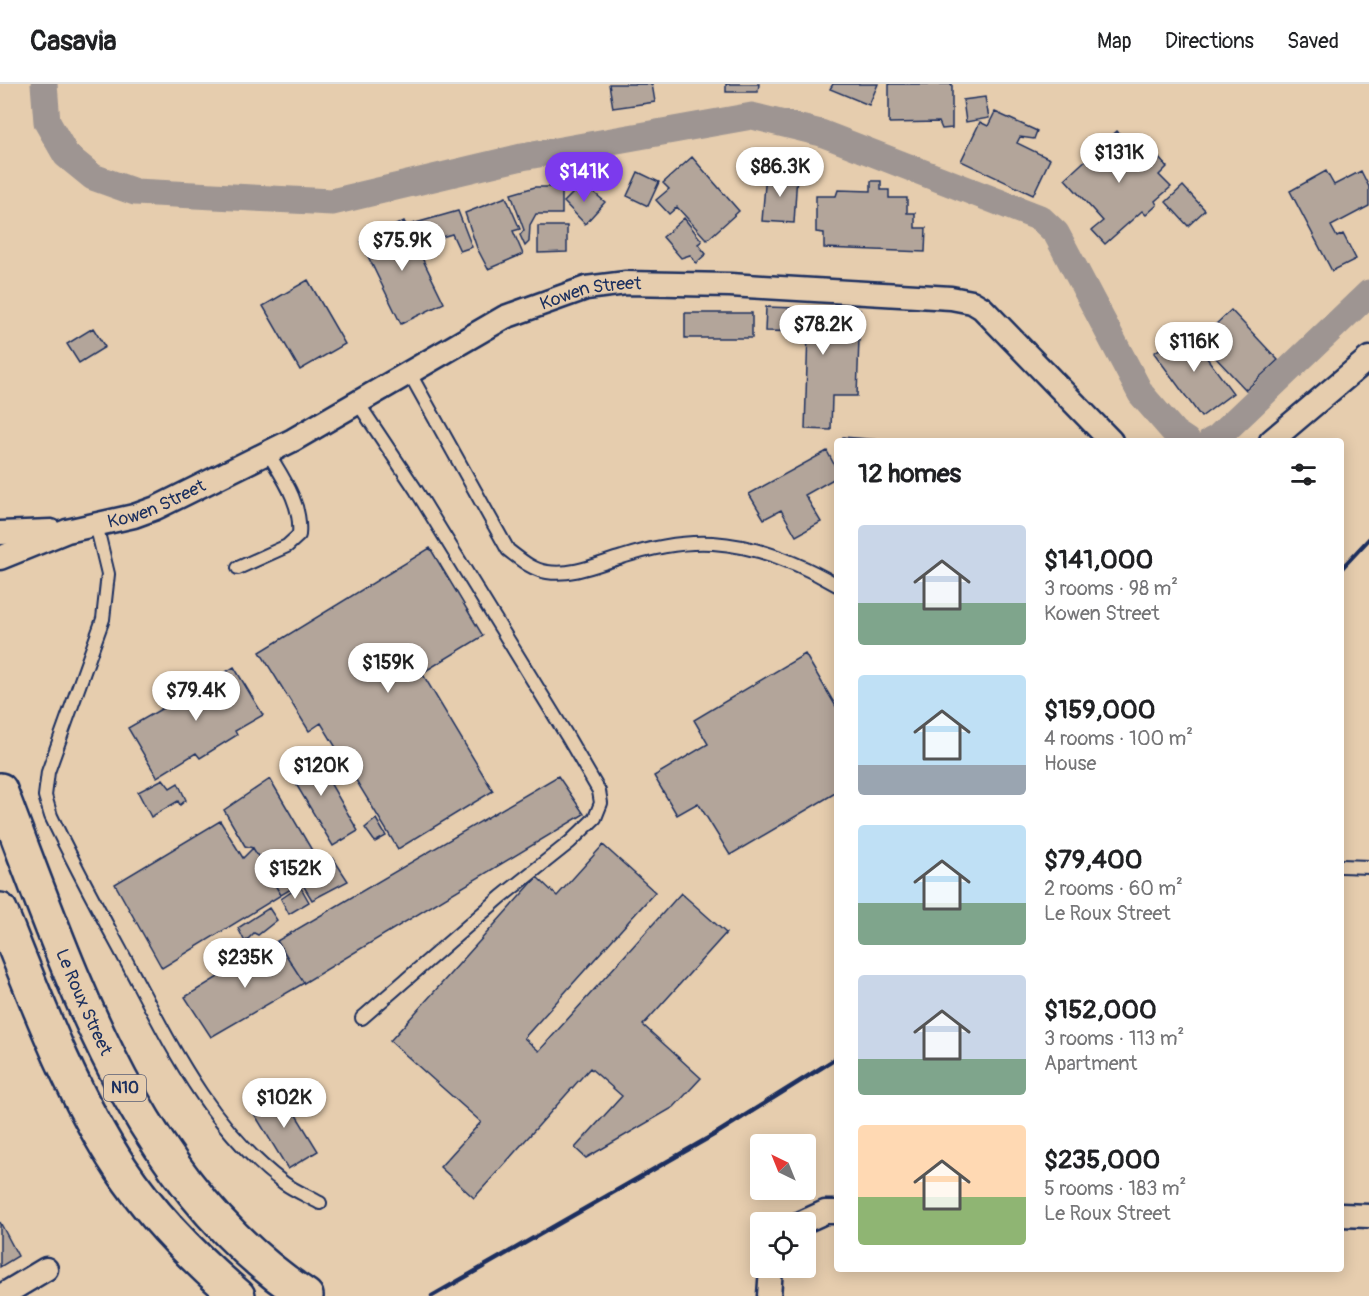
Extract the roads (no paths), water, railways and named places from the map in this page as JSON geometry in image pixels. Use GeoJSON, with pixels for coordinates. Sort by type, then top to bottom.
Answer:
{"type":"FeatureCollection","features":[{"type":"Feature","properties":{"kind":"highway","name":"Le Roux Street"},"geometry":{"type":"LineString","coordinates":[[0,790],[84,1004],[124,1086],[158,1144],[179,1176],[202,1203],[244,1245],[297,1291]]}},
{"type":"Feature","properties":{"kind":"highway","name":"N10"},"geometry":{"type":"LineString","coordinates":[[0,910],[47,1025],[87,1108],[121,1169],[160,1220],[206,1269],[238,1296]]}},
{"type":"Feature","properties":{"kind":"street","name":"Kowen Street"},"geometry":{"type":"LineString","coordinates":[[0,558],[67,531],[134,516],[156,508],[268,453],[410,374],[505,317],[586,288],[627,283],[730,285],[951,298],[972,302],[982,308],[1108,438]]}},
{"type":"Feature","properties":{"kind":"street"},"geometry":{"type":"LineString","coordinates":[[1275,438],[1369,358]]}},
{"type":"Feature","properties":{"kind":"street","name":"Kowen Street"},"geometry":{"type":"LineString","coordinates":[[0,533],[67,531]]}},
{"type":"Feature","properties":{"kind":"street"},"geometry":{"type":"LineString","coordinates":[[816,1216],[825,1212],[834,1212]]}},
{"type":"Feature","properties":{"kind":"street"},"geometry":{"type":"LineString","coordinates":[[1344,1215],[1369,1216]]}},
{"type":"Feature","properties":{"kind":"street"},"geometry":{"type":"LineString","coordinates":[[1,1296],[46,1269]]}},
{"type":"Feature","properties":{"kind":"street"},"geometry":{"type":"LineString","coordinates":[[769,1296],[770,1278]]}},
{"type":"Feature","properties":{"kind":"lane"},"geometry":{"type":"LineString","coordinates":[[410,374],[508,550],[530,567],[546,573],[571,573],[665,546],[711,543],[750,548],[808,568],[834,583]]}},
{"type":"Feature","properties":{"kind":"lane"},"geometry":{"type":"LineString","coordinates":[[358,403],[412,484],[567,736],[599,791],[601,803],[596,818],[570,842],[501,897],[362,1018]]}},
{"type":"Feature","properties":{"kind":"lane"},"geometry":{"type":"LineString","coordinates":[[238,568],[287,546],[299,535],[298,515],[291,494],[268,453]]}},
{"type":"Feature","properties":{"kind":"lane"},"geometry":{"type":"LineString","coordinates":[[96,524],[108,574],[106,605],[98,636],[48,772],[45,796],[51,816],[178,1058],[195,1085],[237,1141],[285,1184],[320,1203]]}},
{"type":"Feature","properties":{"kind":"lane"},"geometry":{"type":"LineString","coordinates":[[1344,866],[1369,867]]}},
{"type":"Feature","properties":{"kind":"waterway"},"geometry":{"type":"LineString","coordinates":[[44,84],[47,122],[66,155],[93,177],[135,192],[332,202],[522,157],[752,116],[821,133],[1040,218],[1056,233],[1141,394],[1175,433],[1182,438]]}},
{"type":"Feature","properties":{"kind":"waterway"},"geometry":{"type":"LineString","coordinates":[[1217,438],[1369,293]]}},
{"type":"Feature","properties":{"kind":"railway"},"geometry":{"type":"LineString","coordinates":[[1344,566],[1369,539]]}},
{"type":"Feature","properties":{"kind":"railway"},"geometry":{"type":"LineString","coordinates":[[432,1296],[717,1133],[834,1060]]}}]}
